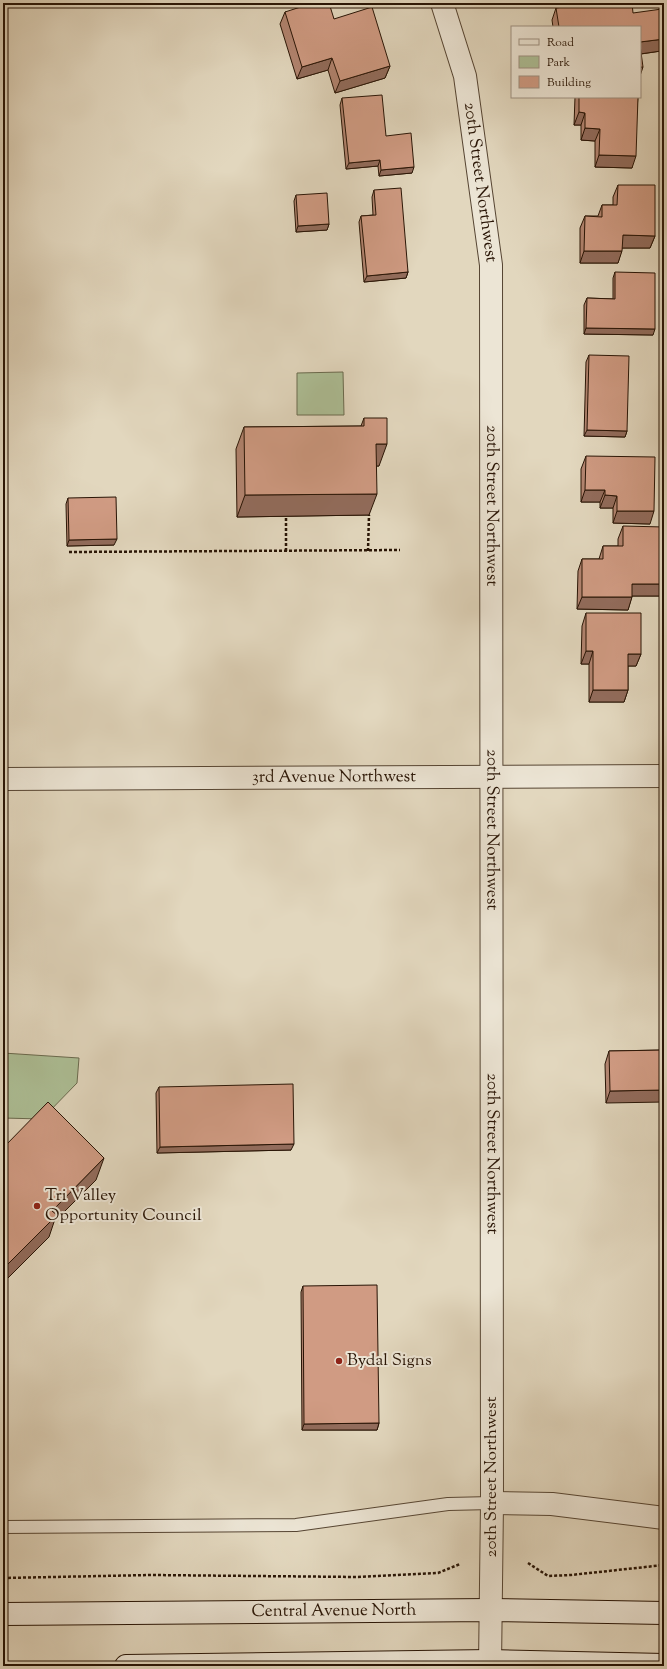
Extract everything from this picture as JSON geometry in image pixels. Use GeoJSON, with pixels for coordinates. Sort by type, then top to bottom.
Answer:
{"type":"FeatureCollection","features":[{"type":"Feature","properties":{"kind":"street","name":"20th Street Northwest"},"geometry":{"type":"LineString","coordinates":[[442,3],[465,76],[492,265],[492,1502],[490,1664]]}},
{"type":"Feature","properties":{"kind":"street","name":"3rd Avenue Northwest"},"geometry":{"type":"LineString","coordinates":[[3,779],[664,776]]}},
{"type":"Feature","properties":{"kind":"street"},"geometry":{"type":"LineString","coordinates":[[492,1502],[552,1504],[664,1518]]}},
{"type":"Feature","properties":{"kind":"street","name":"Central Avenue North"},"geometry":{"type":"LineString","coordinates":[[3,1614],[490,1610],[664,1613]]}},
{"type":"Feature","properties":{"kind":"street"},"geometry":{"type":"LineString","coordinates":[[126,1666],[490,1664],[664,1665]]}},
{"type":"Feature","properties":{"kind":"lane"},"geometry":{"type":"LineString","coordinates":[[3,1527],[296,1526],[448,1504],[492,1502]]}},
{"type":"Feature","properties":{"kind":"path"},"geometry":{"type":"LineString","coordinates":[[368,551],[369,515]]}},
{"type":"Feature","properties":{"kind":"path"},"geometry":{"type":"LineString","coordinates":[[286,516],[286,551]]}},
{"type":"Feature","properties":{"kind":"path"},"geometry":{"type":"LineString","coordinates":[[69,552],[400,550]]}},
{"type":"Feature","properties":{"kind":"path"},"geometry":{"type":"LineString","coordinates":[[3,1578],[151,1575],[358,1577],[438,1573],[460,1564]]}},
{"type":"Feature","properties":{"kind":"path"},"geometry":{"type":"LineString","coordinates":[[528,1564],[548,1576],[664,1565]]}},
{"type":"Feature","properties":{"kind":"green space"},"geometry":{"type":"Polygon","coordinates":[[[343,372],[344,415],[297,415],[297,373],[343,372]]]}},
{"type":"Feature","properties":{"kind":"green space"},"geometry":{"type":"Polygon","coordinates":[[[3,1053],[79,1058],[77,1083],[42,1119],[3,1118],[3,1053]]]}},
{"type":"Feature","properties":{"kind":"building"},"geometry":{"type":"Polygon","coordinates":[[[313,3],[329,3],[334,19],[372,7],[390,66],[340,81],[332,58],[302,67],[285,12],[313,3]]]}},
{"type":"Feature","properties":{"kind":"building"},"geometry":{"type":"Polygon","coordinates":[[[594,3],[632,3],[633,13],[662,9],[664,39],[641,42],[641,26],[559,26],[556,8],[594,3]]]}},
{"type":"Feature","properties":{"kind":"building"},"geometry":{"type":"Polygon","coordinates":[[[641,52],[643,67],[641,67],[641,52]]]}},
{"type":"Feature","properties":{"kind":"building"},"geometry":{"type":"Polygon","coordinates":[[[382,95],[386,136],[411,133],[414,167],[381,170],[380,160],[349,163],[342,98],[382,95]]]}},
{"type":"Feature","properties":{"kind":"building"},"geometry":{"type":"Polygon","coordinates":[[[579,98],[638,98],[636,156],[599,155],[600,129],[585,128],[585,113],[579,112],[579,98]]]}},
{"type":"Feature","properties":{"kind":"building"},"geometry":{"type":"Polygon","coordinates":[[[618,185],[655,185],[655,236],[623,235],[622,251],[584,251],[585,216],[602,217],[602,205],[617,205],[618,185]]]}},
{"type":"Feature","properties":{"kind":"building"},"geometry":{"type":"Polygon","coordinates":[[[401,188],[408,272],[367,276],[361,216],[376,215],[374,190],[401,188]]]}},
{"type":"Feature","properties":{"kind":"building"},"geometry":{"type":"Polygon","coordinates":[[[327,193],[329,224],[298,226],[296,195],[327,193]]]}},
{"type":"Feature","properties":{"kind":"building"},"geometry":{"type":"Polygon","coordinates":[[[615,272],[655,273],[655,329],[586,328],[587,298],[615,299],[615,272]]]}},
{"type":"Feature","properties":{"kind":"building"},"geometry":{"type":"Polygon","coordinates":[[[589,355],[629,356],[627,431],[587,430],[589,355]]]}},
{"type":"Feature","properties":{"kind":"building"},"geometry":{"type":"Polygon","coordinates":[[[364,418],[387,418],[387,444],[376,444],[377,494],[245,495],[244,427],[364,426],[364,418]]]}},
{"type":"Feature","properties":{"kind":"building"},"geometry":{"type":"Polygon","coordinates":[[[586,456],[655,457],[654,511],[617,511],[617,496],[605,495],[605,490],[585,490],[586,456]]]}},
{"type":"Feature","properties":{"kind":"building"},"geometry":{"type":"Polygon","coordinates":[[[116,497],[117,539],[69,540],[68,498],[116,497]]]}},
{"type":"Feature","properties":{"kind":"building"},"geometry":{"type":"Polygon","coordinates":[[[623,526],[664,527],[664,584],[632,584],[632,597],[582,597],[582,559],[603,559],[603,546],[623,546],[623,526]]]}},
{"type":"Feature","properties":{"kind":"building"},"geometry":{"type":"Polygon","coordinates":[[[586,613],[641,613],[641,654],[628,654],[628,690],[593,690],[593,651],[586,651],[586,613]]]}},
{"type":"Feature","properties":{"kind":"building"},"geometry":{"type":"Polygon","coordinates":[[[664,1050],[664,1090],[610,1091],[609,1051],[664,1050]]]}},
{"type":"Feature","properties":{"kind":"building"},"geometry":{"type":"Polygon","coordinates":[[[293,1084],[294,1144],[160,1147],[159,1087],[293,1084]]]}},
{"type":"Feature","properties":{"kind":"building","name":"Tri Valley Opportunity Council"},"geometry":{"type":"Polygon","coordinates":[[[48,1102],[104,1158],[52,1211],[57,1215],[3,1269],[3,1148],[48,1102]]]}},
{"type":"Feature","properties":{"kind":"building","name":"Bydal Signs"},"geometry":{"type":"Polygon","coordinates":[[[377,1285],[379,1423],[304,1424],[303,1286],[377,1285]]]}},
{"type":"Feature","properties":{"kind":"place","name":"Tri Valley Opportunity Council"},"geometry":{"type":"Point","coordinates":[37,1206]}},
{"type":"Feature","properties":{"kind":"place","name":"Bydal Signs"},"geometry":{"type":"Point","coordinates":[339,1361]}}]}
